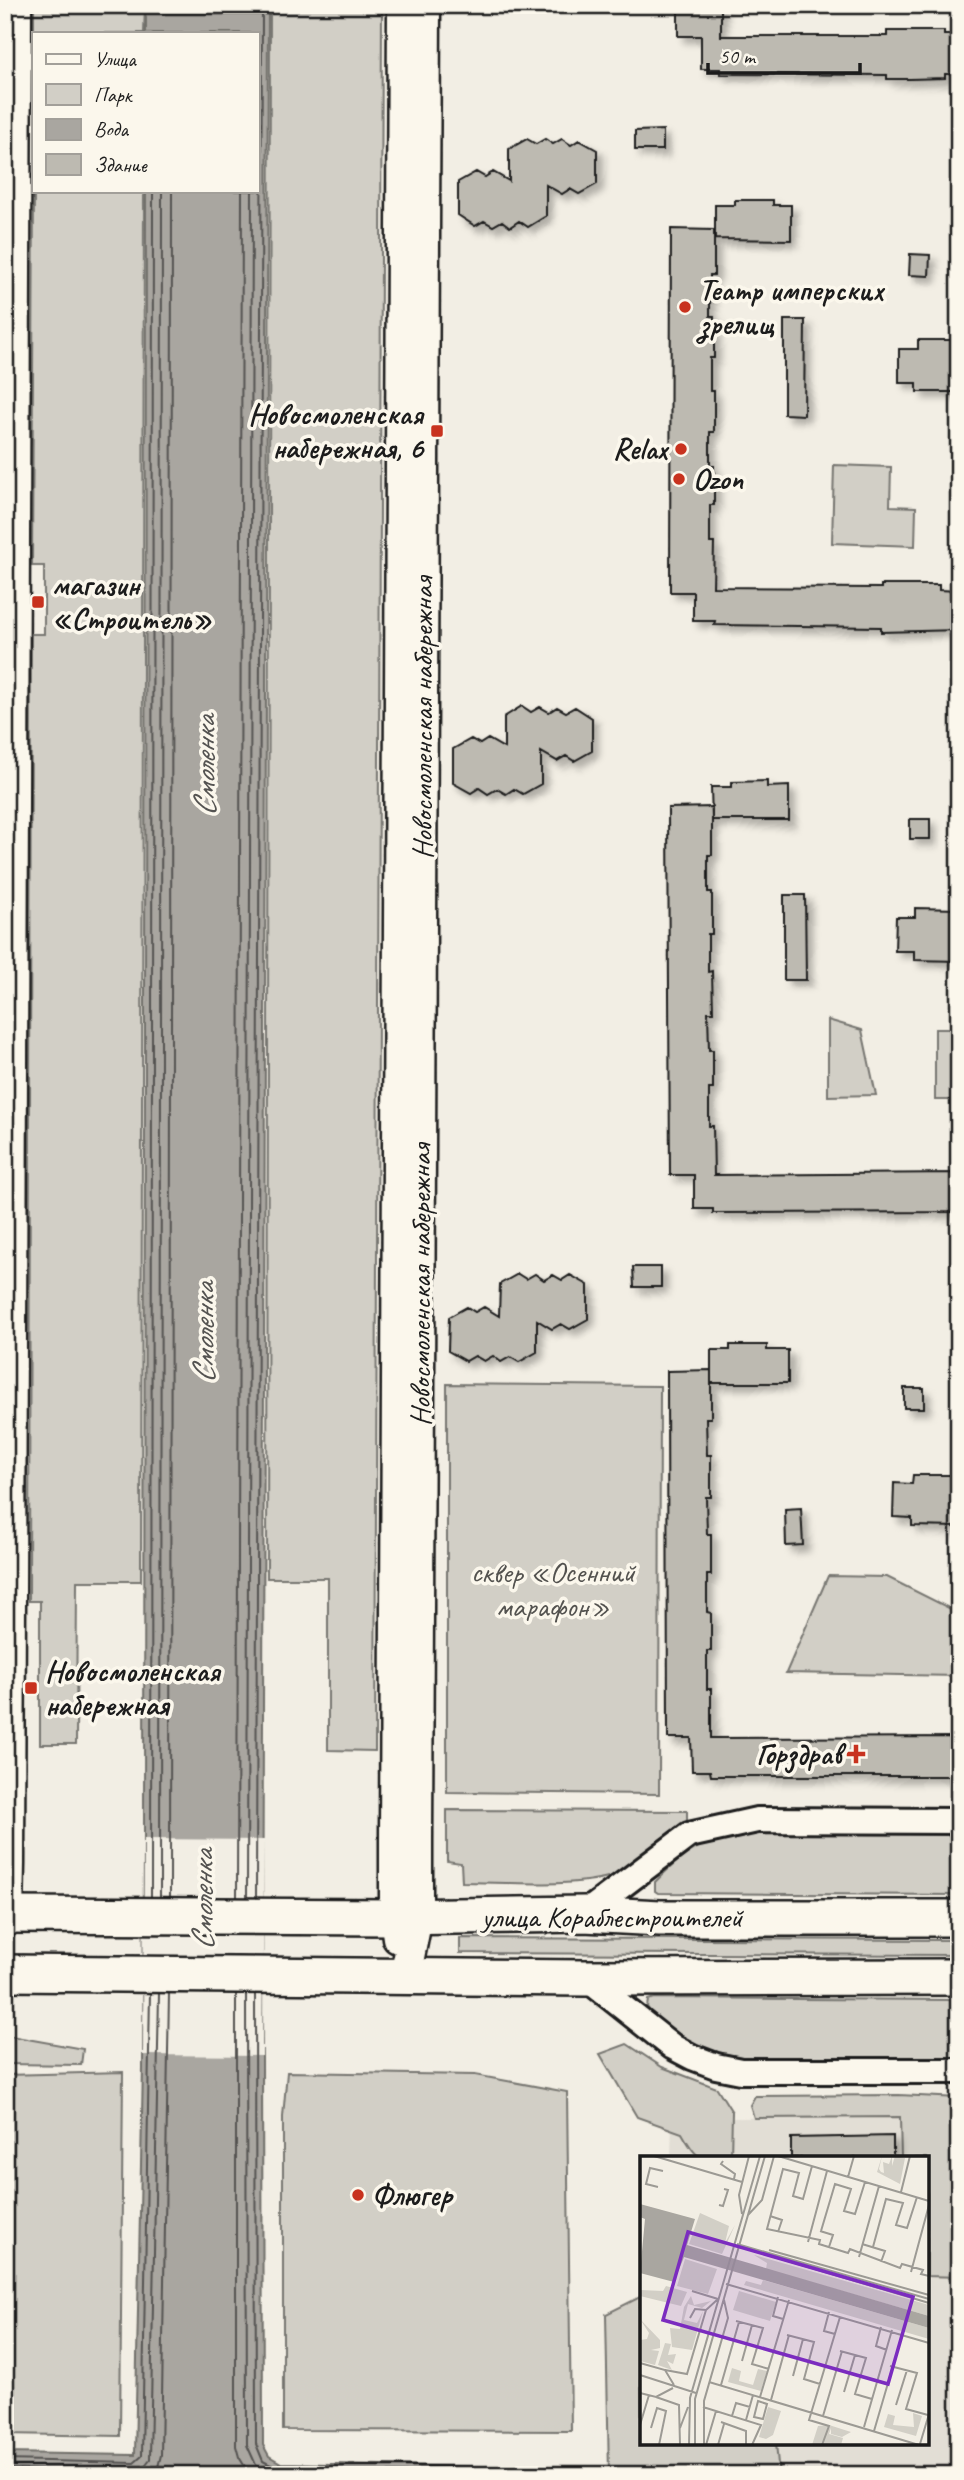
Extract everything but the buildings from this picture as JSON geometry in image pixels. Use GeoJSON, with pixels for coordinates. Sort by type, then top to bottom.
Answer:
{"type":"FeatureCollection","features":[{"type":"Feature","properties":{"kind":"main road","name":"улица Кораблестроителей"},"geometry":{"type":"LineString","coordinates":[[6,1918],[584,1914],[660,1918],[959,1918]]}},
{"type":"Feature","properties":{"kind":"main road","name":"улица Кораблестроителей"},"geometry":{"type":"LineString","coordinates":[[5,1973],[586,1978],[959,1977]]}},
{"type":"Feature","properties":{"kind":"street"},"geometry":{"type":"LineString","coordinates":[[6,1918],[16,5]]}},
{"type":"Feature","properties":{"kind":"street","name":"Новосмоленская набережная"},"geometry":{"type":"LineString","coordinates":[[402,5],[406,1917]]}},
{"type":"Feature","properties":{"kind":"street","name":"Новосмоленская набережная"},"geometry":{"type":"LineString","coordinates":[[405,1977],[425,5]]}},
{"type":"Feature","properties":{"kind":"street"},"geometry":{"type":"LineString","coordinates":[[584,1914],[689,1835],[757,1820],[959,1821]]}},
{"type":"Feature","properties":{"kind":"street"},"geometry":{"type":"LineString","coordinates":[[586,1978],[673,2046],[716,2066],[741,2071],[959,2071]]}},
{"type":"Feature","properties":{"kind":"shaded area"},"geometry":{"type":"Polygon","coordinates":[[[959,2115],[959,2475],[669,2475],[669,2445],[929,2445],[929,2156],[671,2156],[672,2119],[959,2115]]]}},
{"type":"Feature","properties":{"kind":"green space"},"geometry":{"type":"Polygon","coordinates":[[[34,5],[145,5],[144,32],[34,32],[34,5]]]}},
{"type":"Feature","properties":{"kind":"green space"},"geometry":{"type":"Polygon","coordinates":[[[270,5],[382,5],[375,1751],[328,1750],[328,1578],[267,1578],[270,5]]]}},
{"type":"Feature","properties":{"kind":"green space"},"geometry":{"type":"Polygon","coordinates":[[[34,192],[144,192],[141,1581],[77,1581],[76,1744],[40,1744],[40,1601],[29,1601],[31,634],[44,634],[44,566],[32,566],[34,192]]]}},
{"type":"Feature","properties":{"kind":"green space"},"geometry":{"type":"Polygon","coordinates":[[[834,465],[891,467],[890,506],[916,507],[915,546],[832,543],[834,465]]]}},
{"type":"Feature","properties":{"kind":"green space"},"geometry":{"type":"Polygon","coordinates":[[[828,1020],[862,1030],[876,1095],[828,1096],[828,1020]]]}},
{"type":"Feature","properties":{"kind":"green space"},"geometry":{"type":"Polygon","coordinates":[[[935,1029],[959,1029],[959,1100],[935,1100],[935,1029]]]}},
{"type":"Feature","properties":{"kind":"green space","name":"сквер «Осенний марафон»"},"geometry":{"type":"Polygon","coordinates":[[[447,1384],[660,1386],[659,1794],[447,1792],[447,1384]]]}},
{"type":"Feature","properties":{"kind":"green space"},"geometry":{"type":"Polygon","coordinates":[[[828,1576],[887,1577],[959,1613],[959,1676],[786,1673],[828,1576]]]}},
{"type":"Feature","properties":{"kind":"green space"},"geometry":{"type":"Polygon","coordinates":[[[447,1810],[687,1811],[687,1825],[627,1869],[604,1878],[565,1883],[462,1882],[461,1863],[447,1861],[447,1810]]]}},
{"type":"Feature","properties":{"kind":"green space"},"geometry":{"type":"Polygon","coordinates":[[[758,1833],[959,1834],[959,1895],[655,1891],[655,1882],[690,1852],[712,1841],[758,1833]]]}},
{"type":"Feature","properties":{"kind":"green space"},"geometry":{"type":"Polygon","coordinates":[[[460,1938],[959,1940],[959,1955],[460,1953],[460,1938]]]}},
{"type":"Feature","properties":{"kind":"green space"},"geometry":{"type":"Polygon","coordinates":[[[648,2000],[959,2000],[959,2059],[730,2055],[693,2043],[675,2033],[647,2007],[648,2000]]]}},
{"type":"Feature","properties":{"kind":"green space"},"geometry":{"type":"Polygon","coordinates":[[[5,2035],[83,2049],[81,2065],[5,2064],[5,2035]]]}},
{"type":"Feature","properties":{"kind":"green space"},"geometry":{"type":"Polygon","coordinates":[[[627,2044],[662,2067],[717,2088],[732,2112],[731,2156],[699,2156],[682,2133],[637,2117],[600,2054],[627,2044]]]}},
{"type":"Feature","properties":{"kind":"green space"},"geometry":{"type":"Polygon","coordinates":[[[123,2072],[120,2436],[5,2434],[5,2075],[123,2072]]]}},
{"type":"Feature","properties":{"kind":"green space"},"geometry":{"type":"Polygon","coordinates":[[[287,2072],[475,2075],[567,2092],[571,2431],[283,2430],[283,2117],[287,2072]]]}},
{"type":"Feature","properties":{"kind":"green space"},"geometry":{"type":"Polygon","coordinates":[[[899,2095],[959,2098],[959,2277],[929,2276],[929,2156],[901,2156],[900,2117],[754,2118],[750,2105],[755,2096],[899,2095]]]}},
{"type":"Feature","properties":{"kind":"green space"},"geometry":{"type":"Polygon","coordinates":[[[640,2297],[640,2445],[776,2445],[779,2475],[609,2475],[606,2314],[640,2297]]]}},
{"type":"Feature","properties":{"kind":"water","name":"Смоленка"},"geometry":{"type":"Polygon","coordinates":[[[146,5],[268,5],[263,2445],[269,2456],[281,2463],[530,2468],[545,2475],[5,2475],[5,2453],[135,2455],[143,2067],[146,192],[259,192],[259,32],[146,32],[146,5]]]}},
{"type":"Feature","properties":{"kind":"pier"},"geometry":{"type":"Polygon","coordinates":[[[144,1839],[264,1840],[262,2056],[143,2055],[144,1839]]]}},
{"type":"Feature","properties":{"kind":"place","name":"Театр имперских зрелищ"},"geometry":{"type":"Point","coordinates":[685,307]}},
{"type":"Feature","properties":{"kind":"place","name":"Новосмоленская набережная, 6"},"geometry":{"type":"Point","coordinates":[437,431]}},
{"type":"Feature","properties":{"kind":"place","name":"Relax"},"geometry":{"type":"Point","coordinates":[681,449]}},
{"type":"Feature","properties":{"kind":"place","name":"Ozon"},"geometry":{"type":"Point","coordinates":[679,479]}},
{"type":"Feature","properties":{"kind":"place","name":"магазин «Строитель»"},"geometry":{"type":"Point","coordinates":[38,602]}},
{"type":"Feature","properties":{"kind":"place","name":"Новосмоленская набережная"},"geometry":{"type":"Point","coordinates":[31,1688]}},
{"type":"Feature","properties":{"kind":"place","name":"Горздрав"},"geometry":{"type":"Point","coordinates":[856,1754]}},
{"type":"Feature","properties":{"kind":"place","name":"Флюгер"},"geometry":{"type":"Point","coordinates":[358,2195]}}]}
